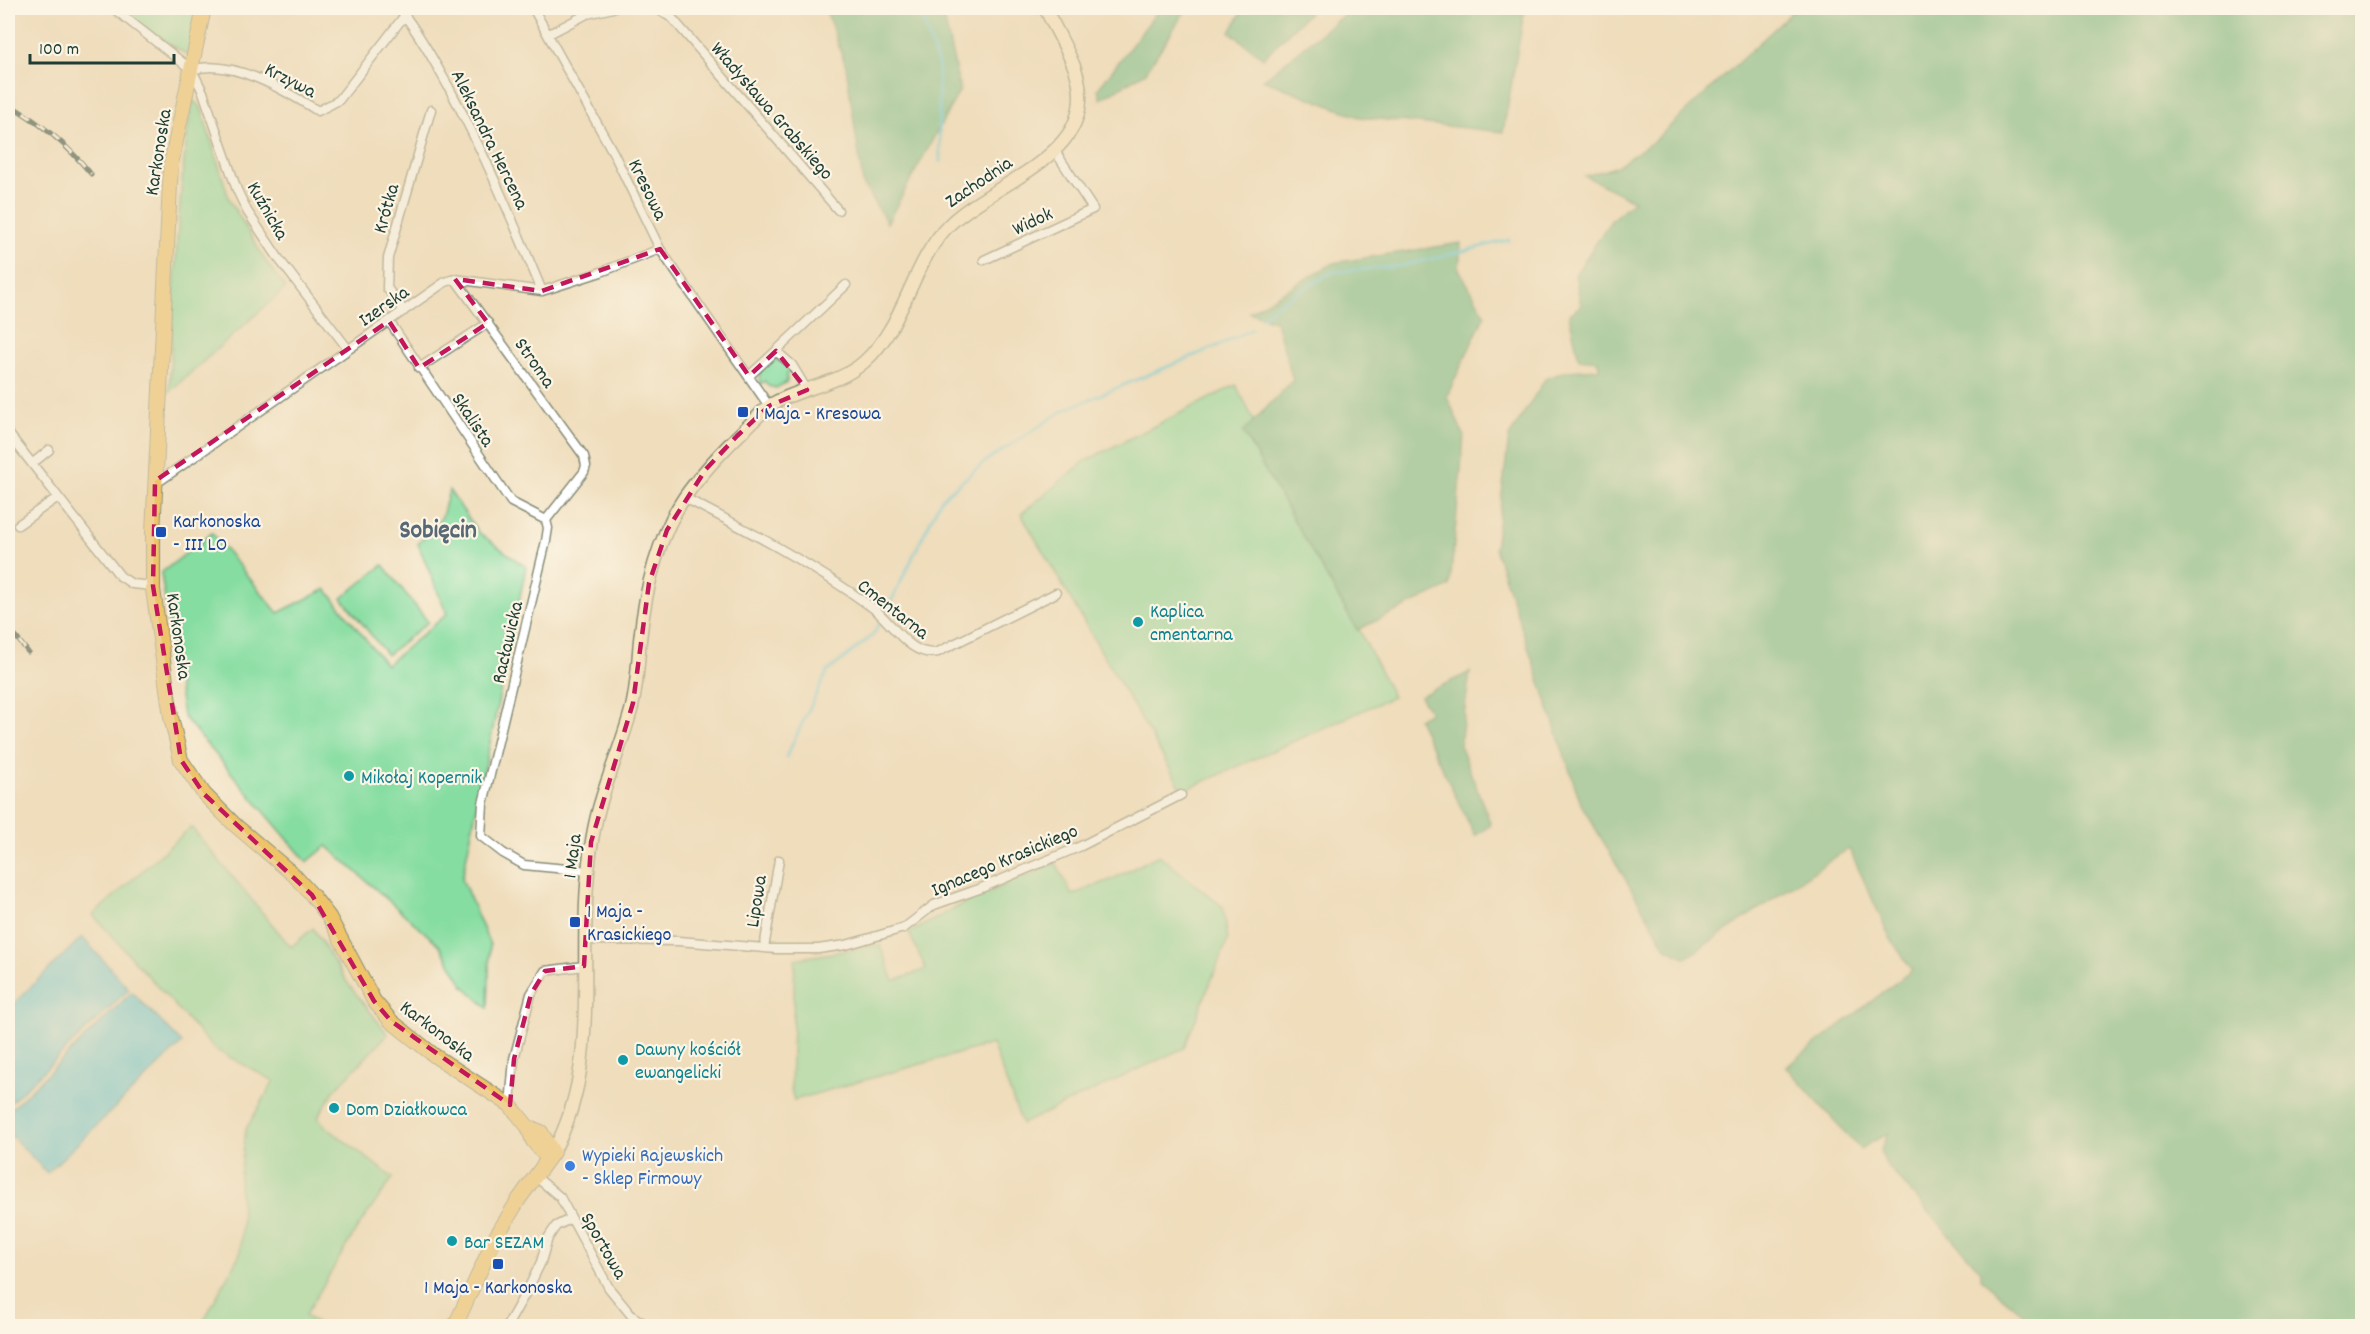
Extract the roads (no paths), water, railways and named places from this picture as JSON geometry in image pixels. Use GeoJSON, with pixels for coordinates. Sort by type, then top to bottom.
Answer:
{"type":"FeatureCollection","features":[{"type":"Feature","properties":{"kind":"main road","name":"Karkonoska"},"geometry":{"type":"LineString","coordinates":[[204,8],[171,174],[155,481],[153,586],[171,717],[181,760],[204,794],[235,825],[294,875],[312,895],[328,917],[374,1001],[391,1021],[435,1056],[510,1105],[535,1129],[533,1141],[551,1155]]}},
{"type":"Feature","properties":{"kind":"main road","name":"1 Maja"},"geometry":{"type":"LineString","coordinates":[[455,1326],[494,1240],[519,1199],[551,1155]]}},
{"type":"Feature","properties":{"kind":"street"},"geometry":{"type":"LineString","coordinates":[[113,8],[192,70]]}},
{"type":"Feature","properties":{"kind":"street","name":"Kresowa"},"geometry":{"type":"LineString","coordinates":[[533,8],[614,154],[660,249],[769,406]]}},
{"type":"Feature","properties":{"kind":"street"},"geometry":{"type":"LineString","coordinates":[[549,34],[587,14],[613,8]]}},
{"type":"Feature","properties":{"kind":"street","name":"Władysława Grabskiego"},"geometry":{"type":"LineString","coordinates":[[656,8],[672,18],[838,210]]}},
{"type":"Feature","properties":{"kind":"street","name":"Zachodnia"},"geometry":{"type":"LineString","coordinates":[[769,406],[846,375],[864,362],[877,348],[900,310],[935,241],[947,227],[973,205],[1055,151],[1070,134],[1080,100],[1075,70],[1045,8]]}},
{"type":"Feature","properties":{"kind":"street","name":"Krzywa"},"geometry":{"type":"LineString","coordinates":[[192,70],[203,66],[215,66],[249,76],[276,86],[318,111],[339,100],[402,11]]}},
{"type":"Feature","properties":{"kind":"street","name":"Aleksandra Hercena"},"geometry":{"type":"LineString","coordinates":[[402,11],[430,54],[461,110],[509,211],[542,291]]}},
{"type":"Feature","properties":{"kind":"street","name":"Kuźnicka"},"geometry":{"type":"LineString","coordinates":[[192,70],[203,93],[237,190],[247,211],[279,259],[348,349]]}},
{"type":"Feature","properties":{"kind":"street","name":"Krótka"},"geometry":{"type":"LineString","coordinates":[[404,311],[387,288],[388,258],[431,110]]}},
{"type":"Feature","properties":{"kind":"street","name":"Widok"},"geometry":{"type":"LineString","coordinates":[[984,260],[1093,208],[1055,151]]}},
{"type":"Feature","properties":{"kind":"street"},"geometry":{"type":"LineString","coordinates":[[455,279],[542,291],[601,272],[660,249]]}},
{"type":"Feature","properties":{"kind":"street","name":"Izerska"},"geometry":{"type":"LineString","coordinates":[[155,481],[161,480],[445,282],[455,279]]}},
{"type":"Feature","properties":{"kind":"street","name":"Stroma"},"geometry":{"type":"LineString","coordinates":[[455,279],[584,456],[586,466],[584,472],[546,520]]}},
{"type":"Feature","properties":{"kind":"street"},"geometry":{"type":"LineString","coordinates":[[749,376],[846,285]]}},
{"type":"Feature","properties":{"kind":"street","name":"Skalista"},"geometry":{"type":"LineString","coordinates":[[389,321],[511,502],[546,520]]}},
{"type":"Feature","properties":{"kind":"street"},"geometry":{"type":"LineString","coordinates":[[419,368],[489,323]]}},
{"type":"Feature","properties":{"kind":"street"},"geometry":{"type":"LineString","coordinates":[[776,351],[792,365],[807,390]]}},
{"type":"Feature","properties":{"kind":"street","name":"1 Maja"},"geometry":{"type":"LineString","coordinates":[[551,1155],[566,1128],[581,1078],[591,842],[599,807],[633,703],[641,629],[649,583],[667,530],[685,498],[706,469],[769,406]]}},
{"type":"Feature","properties":{"kind":"street"},"geometry":{"type":"LineString","coordinates":[[8,433],[120,576],[132,584],[153,586]]}},
{"type":"Feature","properties":{"kind":"street"},"geometry":{"type":"LineString","coordinates":[[33,463],[49,450]]}},
{"type":"Feature","properties":{"kind":"street"},"geometry":{"type":"LineString","coordinates":[[18,525],[58,497]]}},
{"type":"Feature","properties":{"kind":"street","name":"Cmentarna"},"geometry":{"type":"LineString","coordinates":[[685,498],[772,543],[874,609],[918,651],[929,654],[938,652],[1056,593]]}},
{"type":"Feature","properties":{"kind":"street","name":"Racławicka"},"geometry":{"type":"LineString","coordinates":[[546,520],[548,528],[546,541],[483,804],[481,836],[524,865],[588,871]]}},
{"type":"Feature","properties":{"kind":"street","name":"Ignacego Krasickiego"},"geometry":{"type":"LineString","coordinates":[[586,940],[656,940],[764,948],[818,949],[846,945],[904,928],[934,905],[979,889],[1081,846],[1181,795]]}},
{"type":"Feature","properties":{"kind":"street","name":"Lipowa"},"geometry":{"type":"LineString","coordinates":[[764,948],[779,860]]}},
{"type":"Feature","properties":{"kind":"street"},"geometry":{"type":"LineString","coordinates":[[510,1105],[514,1059],[531,994],[545,971],[584,966]]}},
{"type":"Feature","properties":{"kind":"street"},"geometry":{"type":"LineString","coordinates":[[535,1129],[557,1131],[566,1128]]}},
{"type":"Feature","properties":{"kind":"street","name":"Sportowa"},"geometry":{"type":"LineString","coordinates":[[536,1177],[560,1197],[609,1288],[631,1315],[648,1326]]}},
{"type":"Feature","properties":{"kind":"street"},"geometry":{"type":"LineString","coordinates":[[507,1326],[531,1286],[548,1238],[556,1226],[570,1219]]}},
{"type":"Feature","properties":{"kind":"water"},"geometry":{"type":"Polygon","coordinates":[[[82,937],[129,989],[8,1105],[8,1009],[82,937]]]}},
{"type":"Feature","properties":{"kind":"water"},"geometry":{"type":"Polygon","coordinates":[[[132,992],[182,1043],[47,1173],[8,1132],[8,1112],[132,992]]]}},
{"type":"Feature","properties":{"kind":"waterway"},"geometry":{"type":"LineString","coordinates":[[919,8],[938,64],[940,162]]}},
{"type":"Feature","properties":{"kind":"waterway"},"geometry":{"type":"LineString","coordinates":[[1262,318],[1273,307],[1333,272],[1401,266],[1509,240]]}},
{"type":"Feature","properties":{"kind":"waterway"},"geometry":{"type":"LineString","coordinates":[[887,610],[941,499],[986,461],[1064,410],[1222,344],[1252,329]]}},
{"type":"Feature","properties":{"kind":"waterway"},"geometry":{"type":"LineString","coordinates":[[786,757],[827,672],[873,635],[879,624]]}},
{"type":"Feature","properties":{"kind":"railway"},"geometry":{"type":"LineString","coordinates":[[8,104],[53,135],[91,174]]}},
{"type":"Feature","properties":{"kind":"railway"},"geometry":{"type":"LineString","coordinates":[[8,627],[28,652]]}},
{"type":"Feature","properties":{"kind":"place","name":"1 Maja - Kresowa"},"geometry":{"type":"Point","coordinates":[743,412]}},
{"type":"Feature","properties":{"kind":"place","name":"Karkonoska - III LO"},"geometry":{"type":"Point","coordinates":[161,532]}},
{"type":"Feature","properties":{"kind":"place","name":"Kaplica cmentarna"},"geometry":{"type":"Point","coordinates":[1138,622]}},
{"type":"Feature","properties":{"kind":"place","name":"Mikołaj Kopernik"},"geometry":{"type":"Point","coordinates":[349,776]}},
{"type":"Feature","properties":{"kind":"place","name":"1 Maja - Krasickiego"},"geometry":{"type":"Point","coordinates":[575,922]}},
{"type":"Feature","properties":{"kind":"place","name":"Dawny kościół ewangelicki"},"geometry":{"type":"Point","coordinates":[623,1060]}},
{"type":"Feature","properties":{"kind":"place","name":"Dom Działkowca"},"geometry":{"type":"Point","coordinates":[334,1108]}},
{"type":"Feature","properties":{"kind":"place","name":"Wypieki Rajewskich - Sklep Firmowy"},"geometry":{"type":"Point","coordinates":[570,1166]}},
{"type":"Feature","properties":{"kind":"place","name":"Bar SEZAM"},"geometry":{"type":"Point","coordinates":[452,1241]}},
{"type":"Feature","properties":{"kind":"place","name":"1 Maja - Karkonoska"},"geometry":{"type":"Point","coordinates":[498,1264]}},
{"type":"Feature","properties":{"kind":"district","name":"Sobięcin"},"geometry":{"type":"Point","coordinates":[438,528]}}]}
